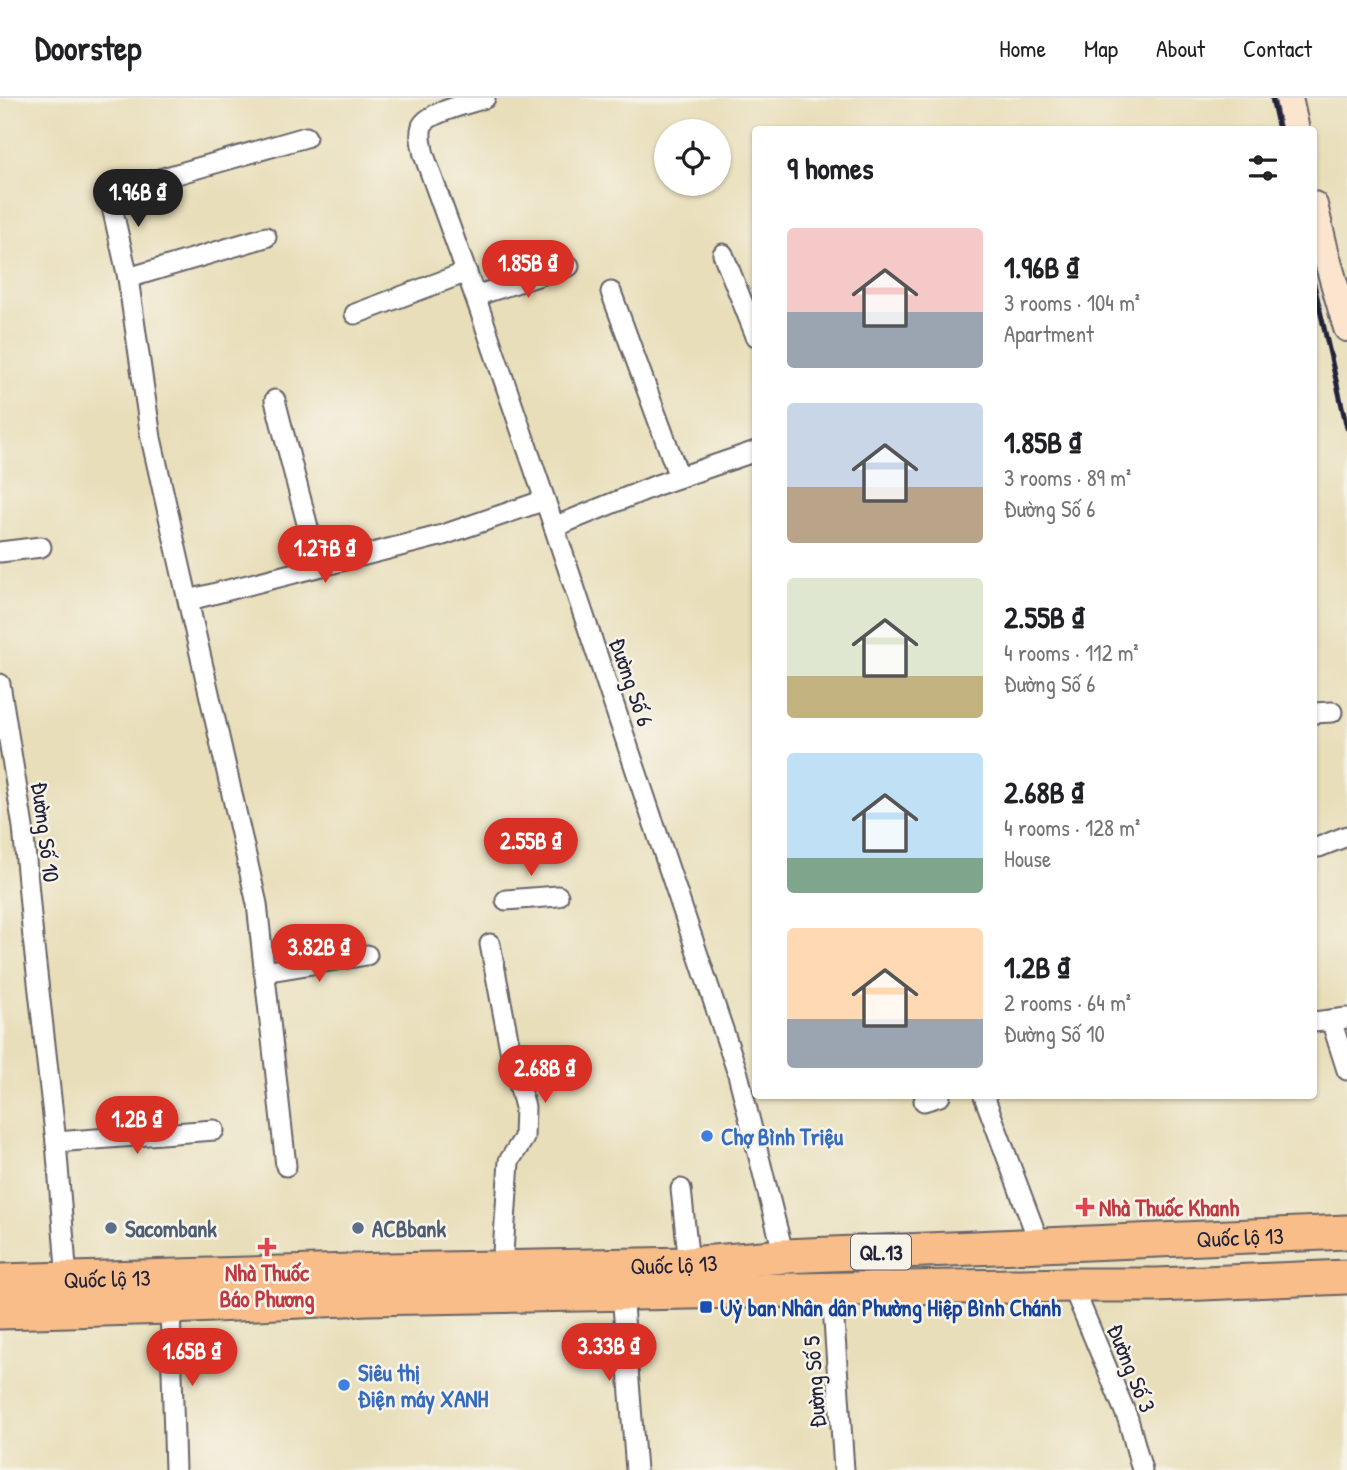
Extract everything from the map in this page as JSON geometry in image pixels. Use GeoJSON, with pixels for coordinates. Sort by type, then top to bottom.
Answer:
{"type":"FeatureCollection","features":[{"type":"Feature","properties":{"kind":"highway","name":"Quốc lộ 13"},"geometry":{"type":"LineString","coordinates":[[0,1312],[170,1307],[415,1283],[502,1268],[689,1264],[785,1256],[1347,1233]]}},
{"type":"Feature","properties":{"kind":"highway","name":"Quốc lộ 13"},"geometry":{"type":"LineString","coordinates":[[0,1281],[415,1283],[622,1293],[1157,1285],[1347,1277]]}},
{"type":"Feature","properties":{"kind":"street","name":"Đường Số 6"},"geometry":{"type":"LineString","coordinates":[[485,98],[426,120],[421,128],[424,155],[545,500],[738,1074],[785,1256]]}},
{"type":"Feature","properties":{"kind":"street"},"geometry":{"type":"LineString","coordinates":[[1289,98],[1295,126]]}},
{"type":"Feature","properties":{"kind":"street"},"geometry":{"type":"LineString","coordinates":[[286,1166],[257,904],[151,438],[128,278],[110,198],[114,192],[306,137]]}},
{"type":"Feature","properties":{"kind":"street"},"geometry":{"type":"LineString","coordinates":[[1317,218],[1347,328]]}},
{"type":"Feature","properties":{"kind":"street"},"geometry":{"type":"LineString","coordinates":[[128,278],[266,237]]}},
{"type":"Feature","properties":{"kind":"street"},"geometry":{"type":"LineString","coordinates":[[723,254],[752,326]]}},
{"type":"Feature","properties":{"kind":"street"},"geometry":{"type":"LineString","coordinates":[[475,296],[569,266]]}},
{"type":"Feature","properties":{"kind":"street"},"geometry":{"type":"LineString","coordinates":[[355,314],[467,272]]}},
{"type":"Feature","properties":{"kind":"street"},"geometry":{"type":"LineString","coordinates":[[611,292],[679,477]]}},
{"type":"Feature","properties":{"kind":"street"},"geometry":{"type":"LineString","coordinates":[[275,400],[318,566]]}},
{"type":"Feature","properties":{"kind":"street"},"geometry":{"type":"LineString","coordinates":[[554,527],[679,477],[752,452]]}},
{"type":"Feature","properties":{"kind":"street"},"geometry":{"type":"LineString","coordinates":[[197,598],[443,534],[545,500]]}},
{"type":"Feature","properties":{"kind":"street"},"geometry":{"type":"LineString","coordinates":[[0,552],[41,547]]}},
{"type":"Feature","properties":{"kind":"street","name":"Đường Số 10"},"geometry":{"type":"LineString","coordinates":[[0,684],[3,729],[23,827],[56,1142],[67,1280]]}},
{"type":"Feature","properties":{"kind":"street"},"geometry":{"type":"LineString","coordinates":[[1319,847],[1347,836]]}},
{"type":"Feature","properties":{"kind":"street"},"geometry":{"type":"LineString","coordinates":[[506,900],[558,897]]}},
{"type":"Feature","properties":{"kind":"street"},"geometry":{"type":"LineString","coordinates":[[490,944],[511,1054],[525,1107],[524,1138],[509,1161],[502,1268]]}},
{"type":"Feature","properties":{"kind":"street"},"geometry":{"type":"LineString","coordinates":[[264,972],[367,955]]}},
{"type":"Feature","properties":{"kind":"street"},"geometry":{"type":"LineString","coordinates":[[1331,1020],[1347,1070]]}},
{"type":"Feature","properties":{"kind":"street"},"geometry":{"type":"LineString","coordinates":[[985,1099],[1040,1245]]}},
{"type":"Feature","properties":{"kind":"street"},"geometry":{"type":"LineString","coordinates":[[56,1142],[214,1130]]}},
{"type":"Feature","properties":{"kind":"street"},"geometry":{"type":"LineString","coordinates":[[681,1189],[689,1264]]}},
{"type":"Feature","properties":{"kind":"street","name":"Đường Số 3"},"geometry":{"type":"LineString","coordinates":[[1072,1285],[1128,1419],[1142,1470]]}},
{"type":"Feature","properties":{"kind":"street","name":"Đường Số 5"},"geometry":{"type":"LineString","coordinates":[[832,1291],[844,1470]]}},
{"type":"Feature","properties":{"kind":"street"},"geometry":{"type":"LineString","coordinates":[[622,1293],[636,1470]]}},
{"type":"Feature","properties":{"kind":"street"},"geometry":{"type":"LineString","coordinates":[[170,1307],[175,1470]]}},
{"type":"Feature","properties":{"kind":"railway"},"geometry":{"type":"LineString","coordinates":[[1272,98],[1278,126]]}},
{"type":"Feature","properties":{"kind":"railway"},"geometry":{"type":"LineString","coordinates":[[1317,297],[1347,428]]}},
{"type":"Feature","properties":{"kind":"place","name":"Chợ Bình Triệu"},"geometry":{"type":"Point","coordinates":[707,1136]}},
{"type":"Feature","properties":{"kind":"place","name":"Nhà Thuốc Khanh"},"geometry":{"type":"Point","coordinates":[1085,1207]}},
{"type":"Feature","properties":{"kind":"place","name":"Sacombank"},"geometry":{"type":"Point","coordinates":[111,1228]}},
{"type":"Feature","properties":{"kind":"place","name":"ACBbank"},"geometry":{"type":"Point","coordinates":[358,1228]}},
{"type":"Feature","properties":{"kind":"place","name":"Nhà Thuốc Báo Phương"},"geometry":{"type":"Point","coordinates":[267,1247]}},
{"type":"Feature","properties":{"kind":"place","name":"Uỷ ban Nhân dân Phường Hiệp Bình Chánh"},"geometry":{"type":"Point","coordinates":[706,1307]}},
{"type":"Feature","properties":{"kind":"place","name":"Siêu thị Điện máy XANH"},"geometry":{"type":"Point","coordinates":[344,1385]}}]}
